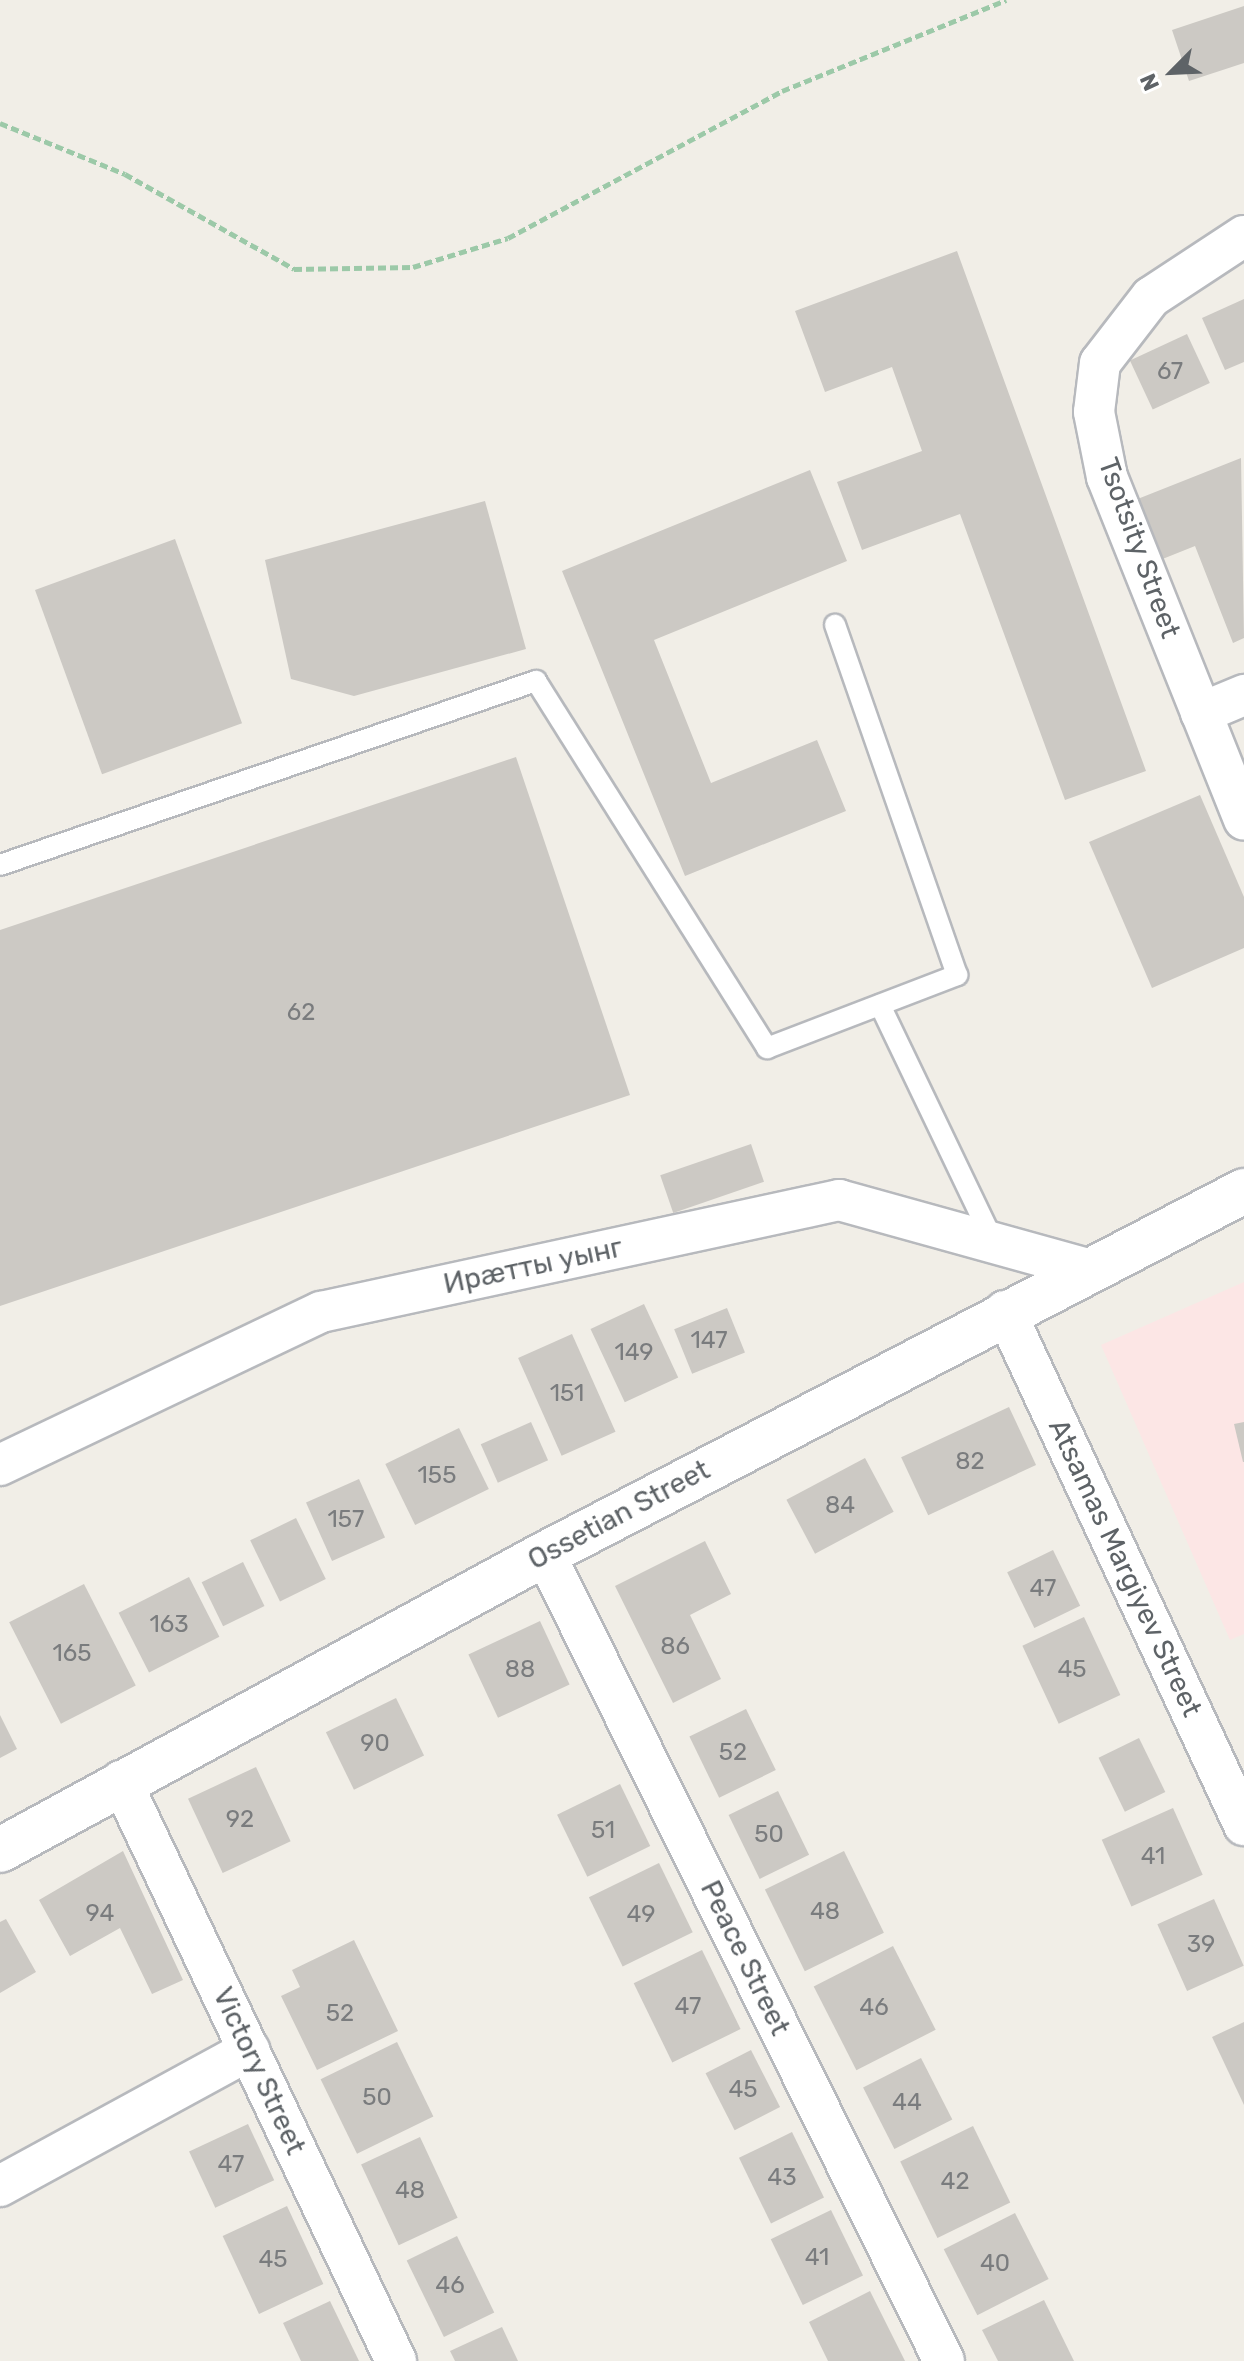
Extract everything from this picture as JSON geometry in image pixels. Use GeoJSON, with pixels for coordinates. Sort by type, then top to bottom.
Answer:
{"type":"FeatureCollection","features":[{"type":"Feature","properties":{"kind":"street","name":"Tsotsity Street"},"geometry":{"type":"LineString","coordinates":[[1244,236],[1151,297],[1100,363],[1094,412],[1107,477],[1244,820]]}},
{"type":"Feature","properties":{"kind":"street"},"geometry":{"type":"LineString","coordinates":[[1201,713],[1244,695]]}},
{"type":"Feature","properties":{"kind":"street","name":"Ossetian Street"},"geometry":{"type":"LineString","coordinates":[[0,1850],[121,1781],[545,1554],[1005,1311],[1244,1191]]}},
{"type":"Feature","properties":{"kind":"street","name":"Ирæтты уынг"},"geometry":{"type":"LineString","coordinates":[[0,1465],[321,1312],[839,1200],[1088,1269]]}},
{"type":"Feature","properties":{"kind":"street","name":"Atsamas Margiyev Street"},"geometry":{"type":"LineString","coordinates":[[1005,1311],[1244,1825]]}},
{"type":"Feature","properties":{"kind":"street","name":"Peace Street"},"geometry":{"type":"LineString","coordinates":[[545,1554],[944,2361]]}},
{"type":"Feature","properties":{"kind":"street","name":"Victory Street"},"geometry":{"type":"LineString","coordinates":[[121,1781],[396,2361]]}},
{"type":"Feature","properties":{"kind":"street"},"geometry":{"type":"LineString","coordinates":[[0,2186],[249,2050]]}},
{"type":"Feature","properties":{"kind":"lane"},"geometry":{"type":"LineString","coordinates":[[0,865],[536,681],[767,1048],[957,975],[835,625]]}},
{"type":"Feature","properties":{"kind":"lane"},"geometry":{"type":"LineString","coordinates":[[880,1005],[994,1243]]}},
{"type":"Feature","properties":{"kind":"path"},"geometry":{"type":"LineString","coordinates":[[0,123],[125,174],[294,269],[413,267],[508,238],[782,91],[1006,0]]}},
{"type":"Feature","properties":{"kind":"shaded area"},"geometry":{"type":"Polygon","coordinates":[[[1244,1282],[1244,1634],[1230,1640],[1101,1345],[1244,1282]]]}},
{"type":"Feature","properties":{"kind":"building"},"geometry":{"type":"Polygon","coordinates":[[[1244,6],[1244,63],[1189,81],[1172,30],[1244,6]]]}},
{"type":"Feature","properties":{"kind":"building"},"geometry":{"type":"Polygon","coordinates":[[[957,251],[1146,771],[1065,800],[960,514],[862,550],[837,482],[922,451],[892,367],[825,392],[795,311],[957,251]]]}},
{"type":"Feature","properties":{"kind":"building"},"geometry":{"type":"Polygon","coordinates":[[[1244,299],[1244,362],[1225,370],[1202,318],[1244,299]]]}},
{"type":"Feature","properties":{"kind":"building"},"geometry":{"type":"Polygon","coordinates":[[[1187,334],[1210,383],[1153,410],[1130,361],[1187,334]]]}},
{"type":"Feature","properties":{"kind":"building"},"geometry":{"type":"Polygon","coordinates":[[[1241,458],[1244,638],[1233,643],[1195,546],[1155,562],[1130,502],[1241,458]]]}},
{"type":"Feature","properties":{"kind":"building"},"geometry":{"type":"Polygon","coordinates":[[[810,470],[847,561],[654,640],[711,783],[817,740],[846,811],[685,876],[562,571],[810,470]]]}},
{"type":"Feature","properties":{"kind":"building"},"geometry":{"type":"Polygon","coordinates":[[[485,501],[526,649],[354,696],[291,679],[265,560],[485,501]]]}},
{"type":"Feature","properties":{"kind":"building"},"geometry":{"type":"Polygon","coordinates":[[[175,539],[242,723],[102,774],[35,590],[175,539]]]}},
{"type":"Feature","properties":{"kind":"building"},"geometry":{"type":"Polygon","coordinates":[[[516,757],[630,1095],[0,1306],[0,930],[516,757]]]}},
{"type":"Feature","properties":{"kind":"building"},"geometry":{"type":"Polygon","coordinates":[[[1200,795],[1244,897],[1244,948],[1152,988],[1089,842],[1200,795]]]}},
{"type":"Feature","properties":{"kind":"building"},"geometry":{"type":"Polygon","coordinates":[[[751,1144],[764,1182],[673,1213],[660,1175],[751,1144]]]}},
{"type":"Feature","properties":{"kind":"building"},"geometry":{"type":"Polygon","coordinates":[[[644,1304],[678,1377],[625,1402],[591,1329],[644,1304]]]}},
{"type":"Feature","properties":{"kind":"building"},"geometry":{"type":"Polygon","coordinates":[[[727,1308],[745,1353],[692,1374],[674,1329],[727,1308]]]}},
{"type":"Feature","properties":{"kind":"building"},"geometry":{"type":"Polygon","coordinates":[[[572,1334],[616,1432],[562,1456],[518,1358],[572,1334]]]}},
{"type":"Feature","properties":{"kind":"building"},"geometry":{"type":"Polygon","coordinates":[[[1009,1407],[1036,1465],[928,1515],[901,1457],[1009,1407]]]}},
{"type":"Feature","properties":{"kind":"building"},"geometry":{"type":"Polygon","coordinates":[[[531,1422],[548,1460],[498,1483],[481,1444],[531,1422]]]}},
{"type":"Feature","properties":{"kind":"building"},"geometry":{"type":"Polygon","coordinates":[[[1244,1422],[1244,1462],[1243,1462],[1234,1424],[1244,1422]]]}},
{"type":"Feature","properties":{"kind":"building"},"geometry":{"type":"Polygon","coordinates":[[[459,1428],[489,1489],[415,1525],[385,1464],[459,1428]]]}},
{"type":"Feature","properties":{"kind":"building"},"geometry":{"type":"Polygon","coordinates":[[[865,1458],[894,1512],[815,1554],[786,1500],[865,1458]]]}},
{"type":"Feature","properties":{"kind":"building"},"geometry":{"type":"Polygon","coordinates":[[[359,1479],[385,1537],[332,1561],[306,1503],[359,1479]]]}},
{"type":"Feature","properties":{"kind":"building"},"geometry":{"type":"Polygon","coordinates":[[[296,1518],[326,1579],[280,1601],[250,1540],[296,1518]]]}},
{"type":"Feature","properties":{"kind":"building"},"geometry":{"type":"Polygon","coordinates":[[[705,1541],[731,1594],[690,1615],[721,1679],[673,1703],[615,1586],[705,1541]]]}},
{"type":"Feature","properties":{"kind":"building"},"geometry":{"type":"Polygon","coordinates":[[[1053,1550],[1080,1606],[1034,1628],[1007,1572],[1053,1550]]]}},
{"type":"Feature","properties":{"kind":"building"},"geometry":{"type":"Polygon","coordinates":[[[243,1562],[264,1606],[223,1626],[202,1582],[243,1562]]]}},
{"type":"Feature","properties":{"kind":"building"},"geometry":{"type":"Polygon","coordinates":[[[189,1577],[219,1637],[149,1673],[119,1613],[189,1577]]]}},
{"type":"Feature","properties":{"kind":"building"},"geometry":{"type":"Polygon","coordinates":[[[84,1584],[136,1686],[61,1724],[9,1622],[84,1584]]]}},
{"type":"Feature","properties":{"kind":"building"},"geometry":{"type":"Polygon","coordinates":[[[1084,1617],[1120,1695],[1059,1724],[1022,1646],[1084,1617]]]}},
{"type":"Feature","properties":{"kind":"building"},"geometry":{"type":"Polygon","coordinates":[[[540,1621],[570,1684],[498,1718],[468,1654],[540,1621]]]}},
{"type":"Feature","properties":{"kind":"building"},"geometry":{"type":"Polygon","coordinates":[[[396,1698],[424,1756],[354,1790],[326,1732],[396,1698]]]}},
{"type":"Feature","properties":{"kind":"building"},"geometry":{"type":"Polygon","coordinates":[[[746,1709],[776,1770],[719,1798],[689,1737],[746,1709]]]}},
{"type":"Feature","properties":{"kind":"building"},"geometry":{"type":"Polygon","coordinates":[[[0,1715],[17,1749],[0,1758],[0,1715]]]}},
{"type":"Feature","properties":{"kind":"building"},"geometry":{"type":"Polygon","coordinates":[[[1139,1738],[1165,1792],[1125,1812],[1099,1758],[1139,1738]]]}},
{"type":"Feature","properties":{"kind":"building"},"geometry":{"type":"Polygon","coordinates":[[[256,1767],[291,1841],[223,1873],[188,1799],[256,1767]]]}},
{"type":"Feature","properties":{"kind":"building"},"geometry":{"type":"Polygon","coordinates":[[[620,1784],[650,1846],[587,1877],[557,1815],[620,1784]]]}},
{"type":"Feature","properties":{"kind":"building"},"geometry":{"type":"Polygon","coordinates":[[[778,1791],[809,1855],[760,1879],[729,1815],[778,1791]]]}},
{"type":"Feature","properties":{"kind":"building"},"geometry":{"type":"Polygon","coordinates":[[[1173,1808],[1203,1875],[1131,1906],[1102,1840],[1173,1808]]]}},
{"type":"Feature","properties":{"kind":"building"},"geometry":{"type":"Polygon","coordinates":[[[123,1851],[183,1980],[152,1994],[120,1928],[70,1956],[39,1900],[123,1851]]]}},
{"type":"Feature","properties":{"kind":"building"},"geometry":{"type":"Polygon","coordinates":[[[844,1851],[884,1933],[805,1971],[765,1890],[844,1851]]]}},
{"type":"Feature","properties":{"kind":"building"},"geometry":{"type":"Polygon","coordinates":[[[659,1863],[693,1932],[623,1966],[589,1897],[659,1863]]]}},
{"type":"Feature","properties":{"kind":"building"},"geometry":{"type":"Polygon","coordinates":[[[1214,1899],[1244,1966],[1187,1991],[1157,1924],[1214,1899]]]}},
{"type":"Feature","properties":{"kind":"building"},"geometry":{"type":"Polygon","coordinates":[[[6,1919],[36,1972],[0,1993],[0,1922],[6,1919]]]}},
{"type":"Feature","properties":{"kind":"building"},"geometry":{"type":"Polygon","coordinates":[[[354,1940],[398,2031],[317,2070],[281,1996],[300,1987],[292,1970],[354,1940]]]}},
{"type":"Feature","properties":{"kind":"building"},"geometry":{"type":"Polygon","coordinates":[[[893,1946],[936,2030],[856,2070],[814,1986],[893,1946]]]}},
{"type":"Feature","properties":{"kind":"building"},"geometry":{"type":"Polygon","coordinates":[[[702,1950],[741,2029],[672,2062],[634,1983],[702,1950]]]}},
{"type":"Feature","properties":{"kind":"building"},"geometry":{"type":"Polygon","coordinates":[[[1244,2022],[1244,2105],[1212,2037],[1244,2022]]]}},
{"type":"Feature","properties":{"kind":"building"},"geometry":{"type":"Polygon","coordinates":[[[397,2042],[433,2117],[357,2154],[321,2079],[397,2042]]]}},
{"type":"Feature","properties":{"kind":"building"},"geometry":{"type":"Polygon","coordinates":[[[751,2050],[780,2107],[735,2130],[706,2073],[751,2050]]]}},
{"type":"Feature","properties":{"kind":"building"},"geometry":{"type":"Polygon","coordinates":[[[921,2058],[952,2119],[894,2149],[863,2088],[921,2058]]]}},
{"type":"Feature","properties":{"kind":"building"},"geometry":{"type":"Polygon","coordinates":[[[248,2124],[274,2180],[215,2208],[189,2151],[248,2124]]]}},
{"type":"Feature","properties":{"kind":"building"},"geometry":{"type":"Polygon","coordinates":[[[973,2126],[1010,2202],[937,2238],[900,2162],[973,2126]]]}},
{"type":"Feature","properties":{"kind":"building"},"geometry":{"type":"Polygon","coordinates":[[[792,2132],[824,2198],[771,2223],[739,2158],[792,2132]]]}},
{"type":"Feature","properties":{"kind":"building"},"geometry":{"type":"Polygon","coordinates":[[[420,2137],[458,2218],[399,2245],[361,2164],[420,2137]]]}},
{"type":"Feature","properties":{"kind":"building"},"geometry":{"type":"Polygon","coordinates":[[[287,2206],[323,2284],[259,2314],[223,2236],[287,2206]]]}},
{"type":"Feature","properties":{"kind":"building"},"geometry":{"type":"Polygon","coordinates":[[[831,2210],[863,2276],[803,2305],[771,2239],[831,2210]]]}},
{"type":"Feature","properties":{"kind":"building"},"geometry":{"type":"Polygon","coordinates":[[[1015,2213],[1049,2279],[977,2315],[944,2249],[1015,2213]]]}},
{"type":"Feature","properties":{"kind":"building"},"geometry":{"type":"Polygon","coordinates":[[[457,2236],[494,2312],[444,2337],[407,2261],[457,2236]]]}},
{"type":"Feature","properties":{"kind":"building"},"geometry":{"type":"Polygon","coordinates":[[[870,2291],[905,2361],[828,2361],[809,2322],[870,2291]]]}},
{"type":"Feature","properties":{"kind":"building"},"geometry":{"type":"Polygon","coordinates":[[[1044,2300],[1074,2361],[998,2361],[982,2330],[1044,2300]]]}},
{"type":"Feature","properties":{"kind":"building"},"geometry":{"type":"Polygon","coordinates":[[[330,2301],[359,2361],[301,2361],[283,2323],[330,2301]]]}},
{"type":"Feature","properties":{"kind":"building"},"geometry":{"type":"Polygon","coordinates":[[[502,2327],[518,2361],[455,2361],[450,2351],[502,2327]]]}}]}
